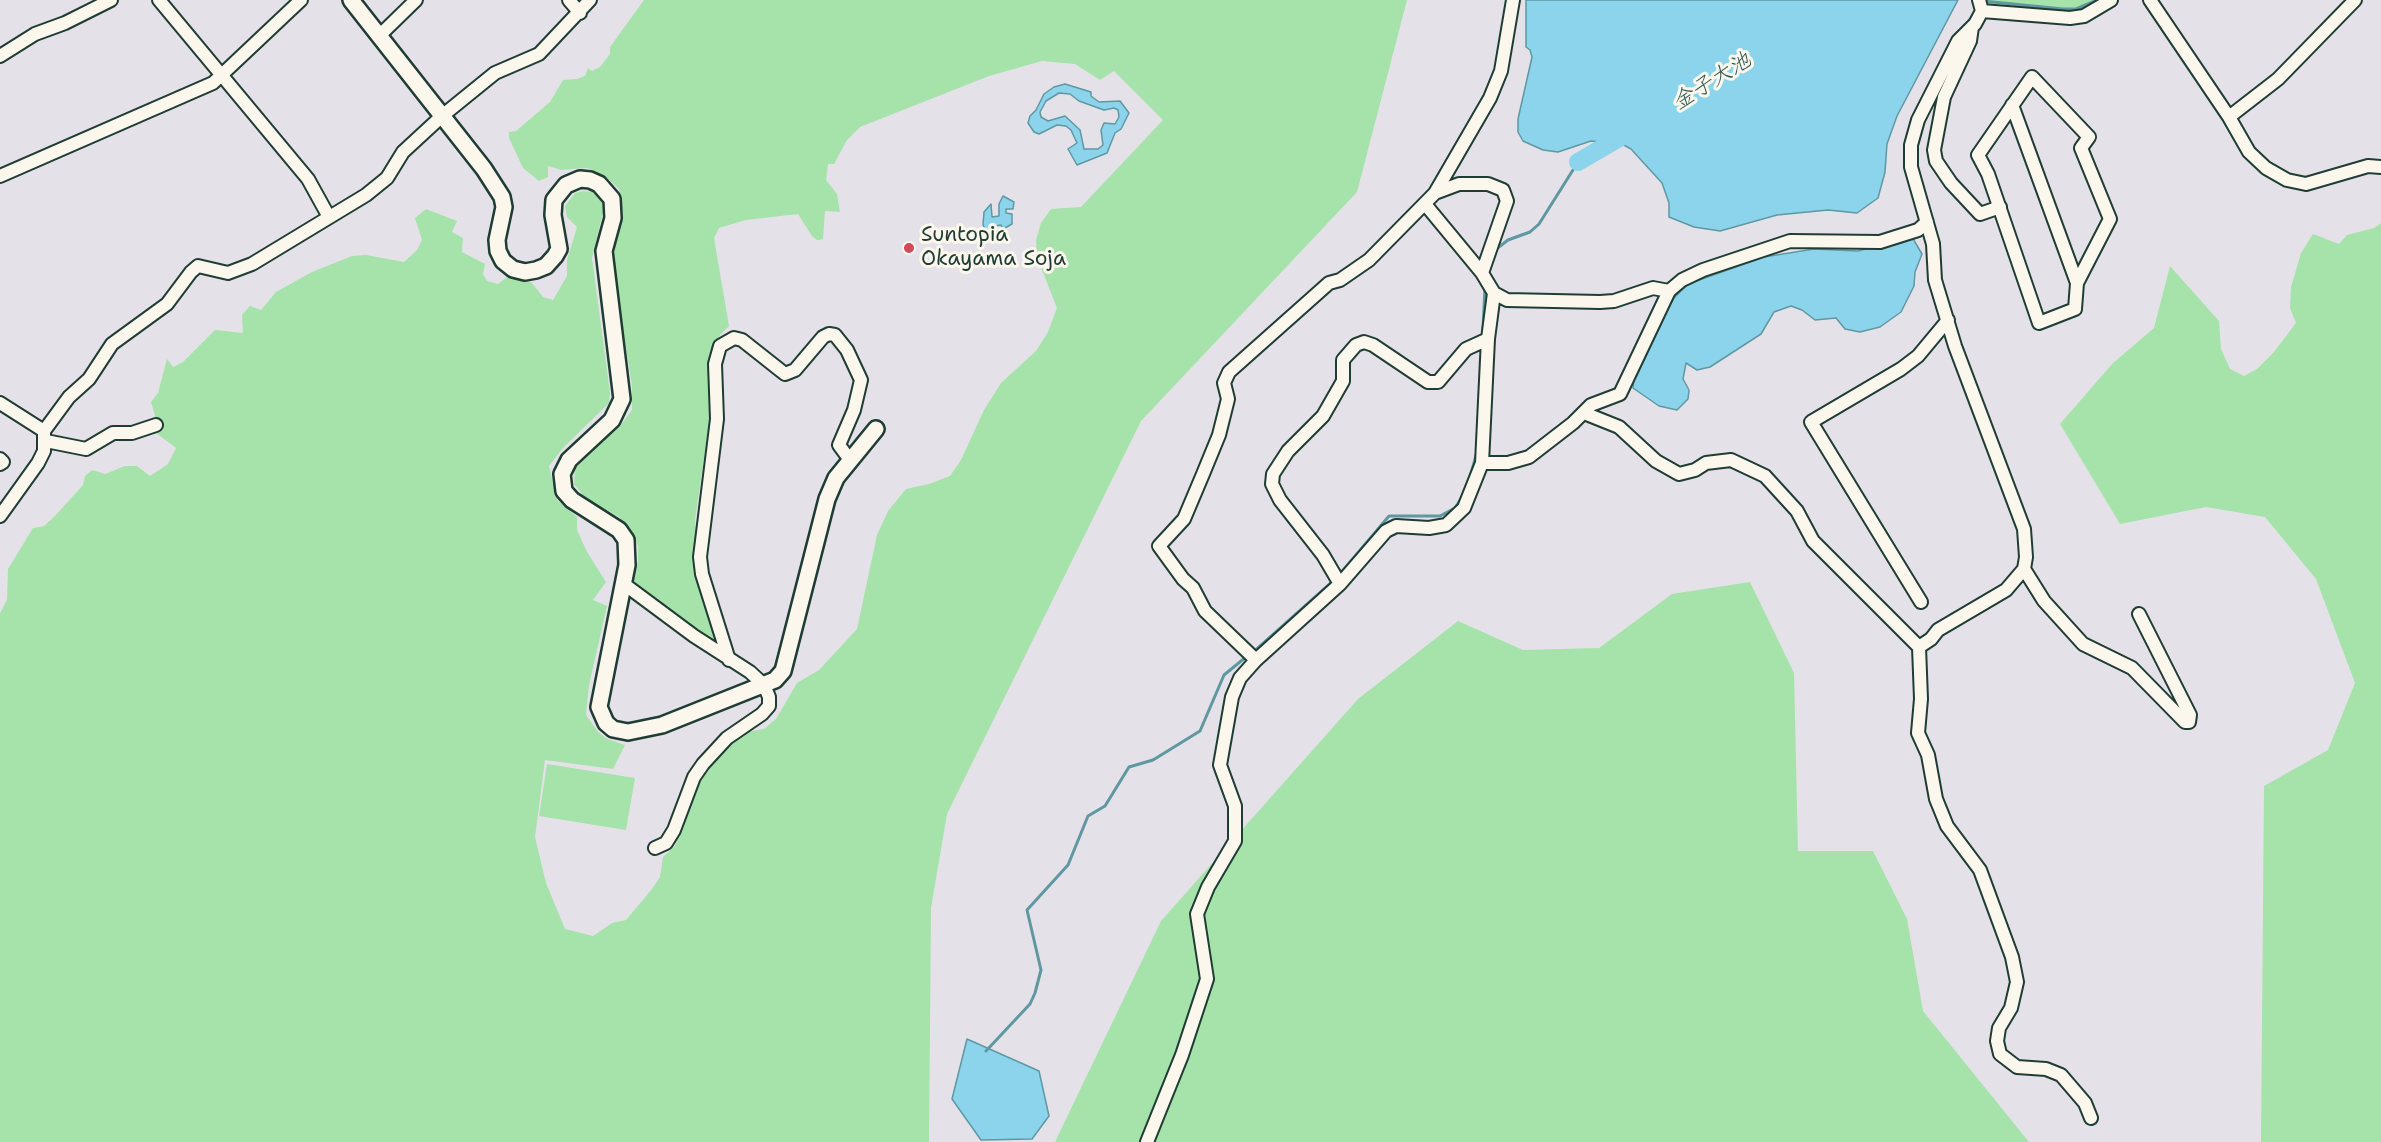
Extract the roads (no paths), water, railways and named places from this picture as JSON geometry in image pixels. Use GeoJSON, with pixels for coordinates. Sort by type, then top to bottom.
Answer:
{"type":"FeatureCollection","features":[{"type":"Feature","properties":{"kind":"street"},"geometry":{"type":"LineString","coordinates":[[0,56],[36,34],[65,23],[111,0]]}},
{"type":"Feature","properties":{"kind":"street"},"geometry":{"type":"LineString","coordinates":[[159,0],[308,179],[329,217]]}},
{"type":"Feature","properties":{"kind":"street"},"geometry":{"type":"LineString","coordinates":[[0,176],[213,83],[224,76],[301,0]]}},
{"type":"Feature","properties":{"kind":"street"},"geometry":{"type":"LineString","coordinates":[[351,0],[502,196],[504,207],[497,240],[498,251],[503,261],[513,269],[525,272],[536,270],[546,266],[555,256],[559,249],[553,215],[554,200],[566,185],[580,179],[590,180],[607,190],[612,199],[613,218],[604,251],[622,399],[612,420],[569,460],[562,474],[564,491],[572,500],[619,530],[626,540],[628,557],[624,584],[599,707],[606,723],[613,729],[628,732],[648,729],[764,685],[775,680],[783,671],[827,499],[836,478],[876,429]]}},
{"type":"Feature","properties":{"kind":"street"},"geometry":{"type":"LineString","coordinates":[[379,36],[416,0]]}},
{"type":"Feature","properties":{"kind":"street"},"geometry":{"type":"LineString","coordinates":[[570,0],[580,13]]}},
{"type":"Feature","properties":{"kind":"street"},"geometry":{"type":"LineString","coordinates":[[0,516],[38,464],[45,436],[69,397],[89,379],[112,344],[167,304],[191,272],[198,266],[228,273],[239,270],[379,186],[387,178],[403,152],[442,116],[495,73],[539,54],[590,0]]}},
{"type":"Feature","properties":{"kind":"street"},"geometry":{"type":"LineString","coordinates":[[1256,660],[1205,611],[1193,588],[1183,579],[1159,546],[1184,519],[1207,465],[1228,399],[1224,383],[1228,372],[1329,283],[1340,280],[1369,260],[1390,236],[1435,193],[1490,98],[1501,71],[1513,0]]}},
{"type":"Feature","properties":{"kind":"street"},"geometry":{"type":"LineString","coordinates":[[2000,207],[1980,214],[1950,183],[1936,161],[1934,150],[1944,97],[1970,41],[1972,27],[1981,6],[2045,18],[2070,18],[2084,16],[2110,0]]}},
{"type":"Feature","properties":{"kind":"street"},"geometry":{"type":"LineString","coordinates":[[2150,0],[2229,117],[2249,152],[2265,168],[2287,180],[2306,184],[2368,166],[2381,167]]}},
{"type":"Feature","properties":{"kind":"street"},"geometry":{"type":"LineString","coordinates":[[2229,117],[2278,79],[2355,0]]}},
{"type":"Feature","properties":{"kind":"street"},"geometry":{"type":"LineString","coordinates":[[1972,27],[1958,41],[1918,120],[1911,145],[1911,167],[1933,244],[1935,280],[1955,346],[2024,529],[2024,569],[2044,601],[2075,637],[2083,644],[2132,668],[2185,722],[2189,722],[2190,715],[2139,614]]}},
{"type":"Feature","properties":{"kind":"street"},"geometry":{"type":"LineString","coordinates":[[2032,77],[2089,137],[2081,148],[2110,219],[2077,283],[2075,309],[2039,324],[2000,207],[1978,155],[2032,77]]}},
{"type":"Feature","properties":{"kind":"street"},"geometry":{"type":"LineString","coordinates":[[2012,105],[2077,283]]}},
{"type":"Feature","properties":{"kind":"street"},"geometry":{"type":"LineString","coordinates":[[1435,193],[1459,184],[1488,184],[1503,190],[1507,201],[1482,273]]}},
{"type":"Feature","properties":{"kind":"street"},"geometry":{"type":"LineString","coordinates":[[1425,204],[1482,273],[1494,292],[1508,300],[1574,303],[1614,301],[1653,288],[1669,291]]}},
{"type":"Feature","properties":{"kind":"street"},"geometry":{"type":"LineString","coordinates":[[1482,463],[1508,463],[1529,457],[1591,405],[1620,393],[1669,291],[1703,270],[1790,241],[1880,242],[1918,230],[1927,222]]}},
{"type":"Feature","properties":{"kind":"street"},"geometry":{"type":"LineString","coordinates":[[1147,1142],[1182,1055],[1207,979],[1197,914],[1208,887],[1235,841],[1236,806],[1220,765],[1232,697],[1240,678],[1256,660],[1340,584],[1386,531],[1396,526],[1429,528],[1446,525],[1464,508],[1482,463],[1483,342],[1494,292]]}},
{"type":"Feature","properties":{"kind":"street"},"geometry":{"type":"LineString","coordinates":[[1921,602],[1811,422],[1901,369],[1918,356],[1948,320]]}},
{"type":"Feature","properties":{"kind":"street"},"geometry":{"type":"LineString","coordinates":[[729,660],[702,574],[700,557],[717,419],[715,364],[720,346],[734,338],[742,340],[785,374],[795,370],[823,337],[829,334],[835,335],[847,350],[861,380],[854,410],[838,445],[850,460]]}},
{"type":"Feature","properties":{"kind":"street"},"geometry":{"type":"LineString","coordinates":[[1340,584],[1323,555],[1280,500],[1272,484],[1273,474],[1288,451],[1323,416],[1342,381],[1343,360],[1356,345],[1364,342],[1373,345],[1428,382],[1438,382],[1466,349],[1483,342]]}},
{"type":"Feature","properties":{"kind":"street"},"geometry":{"type":"LineString","coordinates":[[0,403],[45,436],[86,449],[113,433],[132,433],[156,425]]}},
{"type":"Feature","properties":{"kind":"street"},"geometry":{"type":"LineString","coordinates":[[1584,413],[1619,428],[1656,461],[1679,474],[1695,470],[1706,463],[1731,460],[1765,476],[1797,511],[1813,541],[1919,647],[1921,699],[1918,733],[1928,754],[1936,799],[1947,826],[1980,870],[2016,972],[2015,995],[1999,1028],[1997,1041],[2000,1054],[2017,1067],[2046,1069],[2061,1075],[2085,1103],[2091,1118]]}},
{"type":"Feature","properties":{"kind":"street"},"geometry":{"type":"LineString","coordinates":[[0,459],[3,462],[0,464]]}},
{"type":"Feature","properties":{"kind":"street"},"geometry":{"type":"LineString","coordinates":[[1919,647],[1931,639],[1938,630],[2006,590],[2024,569]]}},
{"type":"Feature","properties":{"kind":"street"},"geometry":{"type":"LineString","coordinates":[[624,584],[729,660],[750,672],[764,685],[769,697],[769,706],[727,738],[703,764],[694,777],[674,830],[666,843],[655,848]]}},
{"type":"Feature","properties":{"kind":"water"},"geometry":{"type":"Polygon","coordinates":[[[1526,0],[1958,0],[1897,116],[1887,144],[1885,172],[1878,198],[1857,213],[1828,210],[1777,215],[1720,231],[1694,227],[1669,217],[1669,203],[1662,183],[1631,149],[1622,144],[1591,141],[1558,152],[1543,150],[1523,141],[1518,132],[1518,119],[1532,57],[1530,50],[1526,47],[1526,0]]]}},
{"type":"Feature","properties":{"kind":"water"},"geometry":{"type":"Polygon","coordinates":[[[1065,84],[1091,92],[1091,96],[1099,102],[1120,101],[1129,113],[1121,129],[1115,133],[1107,153],[1077,165],[1068,149],[1077,143],[1071,130],[1066,126],[1057,125],[1039,134],[1034,132],[1028,123],[1030,116],[1036,110],[1044,94],[1054,87],[1065,84]],[[1059,93],[1046,101],[1040,112],[1041,117],[1048,121],[1065,116],[1080,130],[1084,149],[1098,149],[1103,145],[1101,130],[1104,123],[1115,124],[1119,117],[1118,110],[1114,108],[1104,110],[1079,101],[1070,94],[1059,93]]]}},
{"type":"Feature","properties":{"kind":"water"},"geometry":{"type":"Polygon","coordinates":[[[1003,196],[1014,202],[1013,209],[1006,209],[1006,213],[1012,214],[1012,224],[1003,229],[1001,225],[995,226],[993,230],[996,233],[989,236],[983,225],[984,212],[991,204],[992,217],[999,216],[999,204],[1003,196]]]}},
{"type":"Feature","properties":{"kind":"water"},"geometry":{"type":"Polygon","coordinates":[[[1912,237],[1922,254],[1915,272],[1914,286],[1901,312],[1880,327],[1860,332],[1845,329],[1836,318],[1815,320],[1802,310],[1791,306],[1774,312],[1761,334],[1710,367],[1697,370],[1686,363],[1683,379],[1689,390],[1688,399],[1677,410],[1659,406],[1633,388],[1635,368],[1674,298],[1688,284],[1764,257],[1814,249],[1858,251],[1912,237]]]}},
{"type":"Feature","properties":{"kind":"water"},"geometry":{"type":"Polygon","coordinates":[[[967,1039],[1039,1071],[1049,1116],[1032,1139],[981,1140],[952,1099],[967,1039]]]}},
{"type":"Feature","properties":{"kind":"waterway"},"geometry":{"type":"LineString","coordinates":[[1983,1],[2076,9],[2097,0]]}},
{"type":"Feature","properties":{"kind":"waterway","name":"金子大池"},"geometry":{"type":"LineString","coordinates":[[1578,162],[1633,130]]}},
{"type":"Feature","properties":{"kind":"waterway"},"geometry":{"type":"LineString","coordinates":[[1495,250],[1508,240],[1530,232],[1539,224],[1578,162]]}},
{"type":"Feature","properties":{"kind":"waterway"},"geometry":{"type":"LineString","coordinates":[[1483,329],[1485,287]]}},
{"type":"Feature","properties":{"kind":"waterway"},"geometry":{"type":"LineString","coordinates":[[1470,477],[1477,452]]}},
{"type":"Feature","properties":{"kind":"waterway"},"geometry":{"type":"LineString","coordinates":[[1339,575],[1389,516],[1440,516],[1455,508],[1462,497]]}},
{"type":"Feature","properties":{"kind":"waterway"},"geometry":{"type":"LineString","coordinates":[[1252,653],[1334,580]]}},
{"type":"Feature","properties":{"kind":"waterway"},"geometry":{"type":"LineString","coordinates":[[986,1051],[1030,1004],[1035,993],[1041,970],[1027,910],[1068,865],[1088,816],[1105,806],[1129,767],[1153,760],[1200,731],[1224,675],[1246,657]]}},
{"type":"Feature","properties":{"kind":"place","name":"Suntopia Okayama Soja"},"geometry":{"type":"Point","coordinates":[909,248]}}]}
